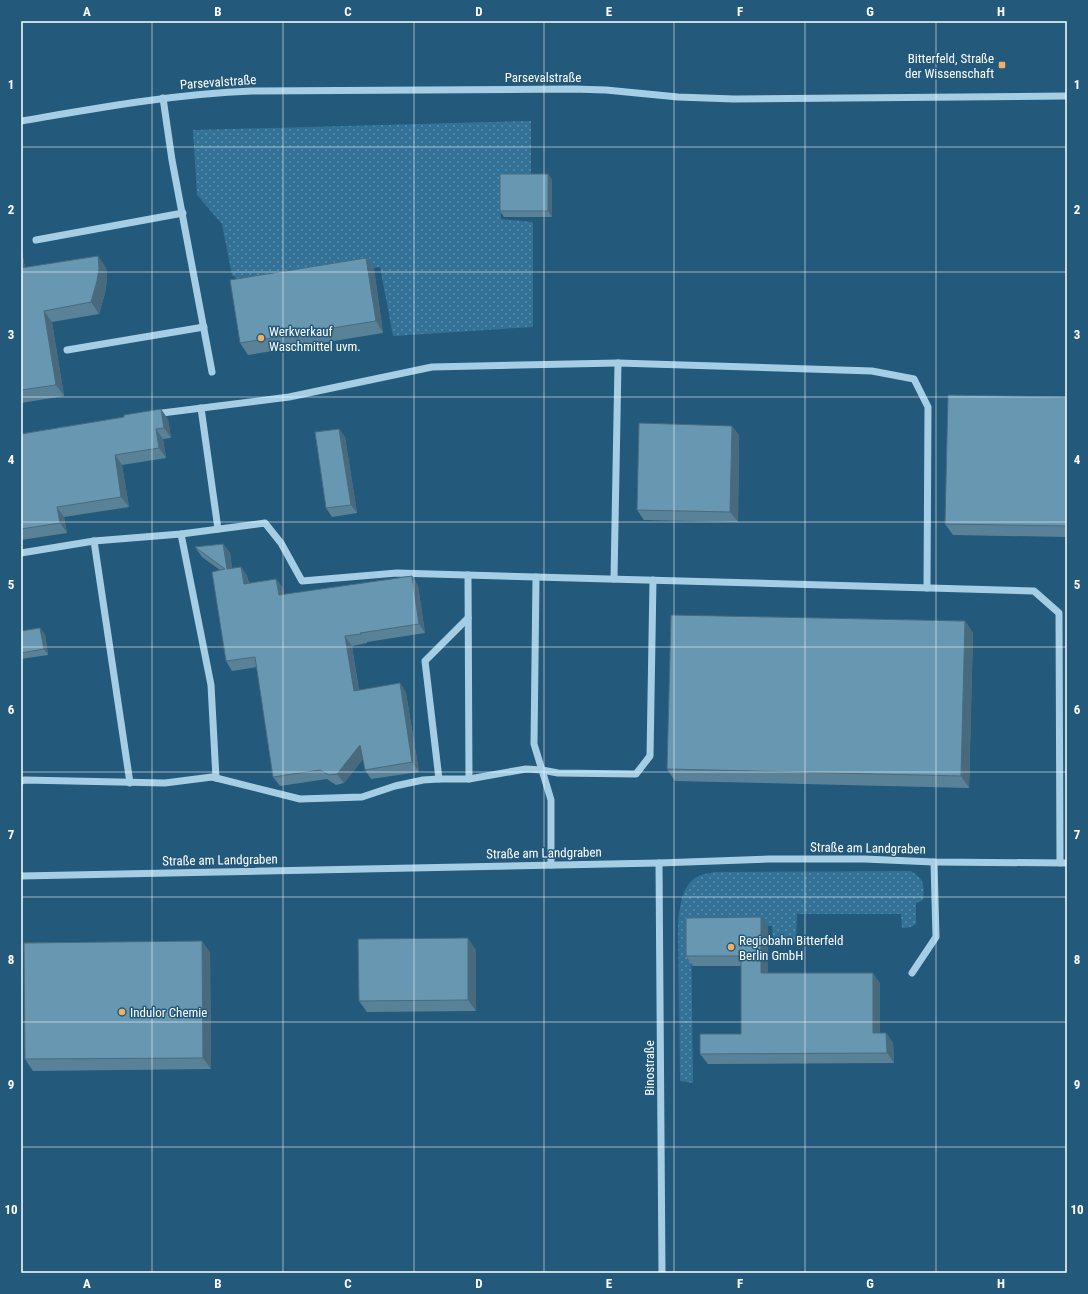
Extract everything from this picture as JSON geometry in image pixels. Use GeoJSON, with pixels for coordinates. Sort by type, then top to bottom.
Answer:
{"type":"FeatureCollection","features":[{"type":"Feature","properties":{"kind":"street","name":"Parsevalstraße"},"geometry":{"type":"LineString","coordinates":[[21,121],[163,98],[218,92],[252,91],[573,89],[727,98],[1067,96]]}},
{"type":"Feature","properties":{"kind":"street"},"geometry":{"type":"LineString","coordinates":[[163,98],[172,160],[212,372]]}},
{"type":"Feature","properties":{"kind":"street"},"geometry":{"type":"LineString","coordinates":[[36,240],[183,213]]}},
{"type":"Feature","properties":{"kind":"street"},"geometry":{"type":"LineString","coordinates":[[67,350],[204,327]]}},
{"type":"Feature","properties":{"kind":"street"},"geometry":{"type":"LineString","coordinates":[[614,579],[618,363]]}},
{"type":"Feature","properties":{"kind":"street"},"geometry":{"type":"LineString","coordinates":[[144,416],[289,398],[432,367],[618,363],[872,371],[914,378],[928,407],[927,588]]}},
{"type":"Feature","properties":{"kind":"street"},"geometry":{"type":"LineString","coordinates":[[201,408],[218,529]]}},
{"type":"Feature","properties":{"kind":"street"},"geometry":{"type":"LineString","coordinates":[[21,553],[94,541],[181,534],[265,522],[281,542],[302,581],[397,573],[1034,591],[1059,613],[1063,863]]}},
{"type":"Feature","properties":{"kind":"street"},"geometry":{"type":"LineString","coordinates":[[181,534],[211,685],[216,778]]}},
{"type":"Feature","properties":{"kind":"street"},"geometry":{"type":"LineString","coordinates":[[94,541],[130,783]]}},
{"type":"Feature","properties":{"kind":"street"},"geometry":{"type":"LineString","coordinates":[[468,575],[469,779]]}},
{"type":"Feature","properties":{"kind":"street"},"geometry":{"type":"LineString","coordinates":[[536,577],[534,744],[551,800],[552,865]]}},
{"type":"Feature","properties":{"kind":"street"},"geometry":{"type":"LineString","coordinates":[[21,781],[165,784],[212,777],[300,799],[362,798],[395,786],[423,780],[469,779],[526,769],[558,773],[636,774],[650,756],[653,580]]}},
{"type":"Feature","properties":{"kind":"street"},"geometry":{"type":"LineString","coordinates":[[439,779],[425,661],[468,618]]}},
{"type":"Feature","properties":{"kind":"street","name":"Straße am Landgraben"},"geometry":{"type":"LineString","coordinates":[[21,876],[659,863],[769,859],[864,858],[934,862],[1063,863]]}},
{"type":"Feature","properties":{"kind":"street"},"geometry":{"type":"LineString","coordinates":[[912,972],[936,937],[934,862]]}},
{"type":"Feature","properties":{"kind":"street","name":"Binostraße"},"geometry":{"type":"LineString","coordinates":[[659,863],[662,1273]]}},
{"type":"Feature","properties":{"kind":"shaded area"},"geometry":{"type":"Polygon","coordinates":[[[531,121],[531,177],[501,177],[501,219],[533,222],[533,327],[393,336],[380,267],[246,285],[232,275],[222,224],[197,195],[193,130],[531,121]]]}},
{"type":"Feature","properties":{"kind":"shaded area"},"geometry":{"type":"Polygon","coordinates":[[[911,871],[919,877],[923,883],[924,890],[923,900],[916,903],[916,924],[911,927],[902,928],[901,914],[797,914],[796,943],[781,943],[780,940],[773,940],[772,926],[691,927],[693,1083],[680,1081],[678,924],[684,891],[692,881],[701,875],[715,872],[911,871]]]}},
{"type":"Feature","properties":{"kind":"building"},"geometry":{"type":"Polygon","coordinates":[[[500,174],[548,174],[548,211],[500,211],[500,174]]]}},
{"type":"Feature","properties":{"kind":"building"},"geometry":{"type":"Polygon","coordinates":[[[98,256],[99,268],[91,302],[44,311],[56,385],[21,390],[21,268],[98,256]]]}},
{"type":"Feature","properties":{"kind":"building"},"geometry":{"type":"Polygon","coordinates":[[[366,258],[376,321],[240,343],[230,280],[366,258]]]}},
{"type":"Feature","properties":{"kind":"building"},"geometry":{"type":"Polygon","coordinates":[[[948,395],[1067,397],[1067,526],[945,524],[948,395]]]}},
{"type":"Feature","properties":{"kind":"building"},"geometry":{"type":"Polygon","coordinates":[[[161,409],[164,428],[156,429],[159,448],[115,455],[121,497],[57,507],[60,523],[21,529],[21,434],[124,417],[124,415],[161,409]]]}},
{"type":"Feature","properties":{"kind":"building"},"geometry":{"type":"Polygon","coordinates":[[[639,423],[732,426],[730,512],[637,510],[639,423]]]}},
{"type":"Feature","properties":{"kind":"building"},"geometry":{"type":"Polygon","coordinates":[[[339,429],[351,505],[326,508],[315,432],[339,429]]]}},
{"type":"Feature","properties":{"kind":"building"},"geometry":{"type":"Polygon","coordinates":[[[223,544],[227,569],[241,567],[244,584],[276,579],[279,595],[412,576],[419,624],[345,636],[354,691],[400,683],[412,762],[365,770],[360,745],[337,774],[329,775],[320,770],[273,777],[255,657],[226,661],[212,572],[225,569],[195,547],[223,544]]]}},
{"type":"Feature","properties":{"kind":"building"},"geometry":{"type":"Polygon","coordinates":[[[671,615],[965,621],[961,776],[667,769],[671,615]]]}},
{"type":"Feature","properties":{"kind":"building"},"geometry":{"type":"Polygon","coordinates":[[[40,628],[44,649],[21,653],[21,631],[40,628]]]}},
{"type":"Feature","properties":{"kind":"building"},"geometry":{"type":"Polygon","coordinates":[[[761,917],[761,973],[873,973],[873,1033],[886,1033],[887,1053],[700,1054],[700,1034],[741,1034],[741,956],[686,956],[686,918],[761,917]]]}},
{"type":"Feature","properties":{"kind":"building"},"geometry":{"type":"Polygon","coordinates":[[[468,938],[468,1000],[359,1001],[358,939],[468,938]]]}},
{"type":"Feature","properties":{"kind":"building","name":"Indulor Chemie"},"geometry":{"type":"Polygon","coordinates":[[[202,941],[203,1058],[25,1059],[24,943],[202,941]]]}},
{"type":"Feature","properties":{"kind":"place","name":"Bitterfeld, Straße der Wissenschaft"},"geometry":{"type":"Point","coordinates":[1002,65]}},
{"type":"Feature","properties":{"kind":"place","name":"Werkverkauf Waschmittel uvm."},"geometry":{"type":"Point","coordinates":[261,338]}},
{"type":"Feature","properties":{"kind":"place","name":"Regiobahn Bitterfeld Berlin GmbH"},"geometry":{"type":"Point","coordinates":[731,947]}},
{"type":"Feature","properties":{"kind":"place","name":"Indulor Chemie"},"geometry":{"type":"Point","coordinates":[122,1012]}}]}
